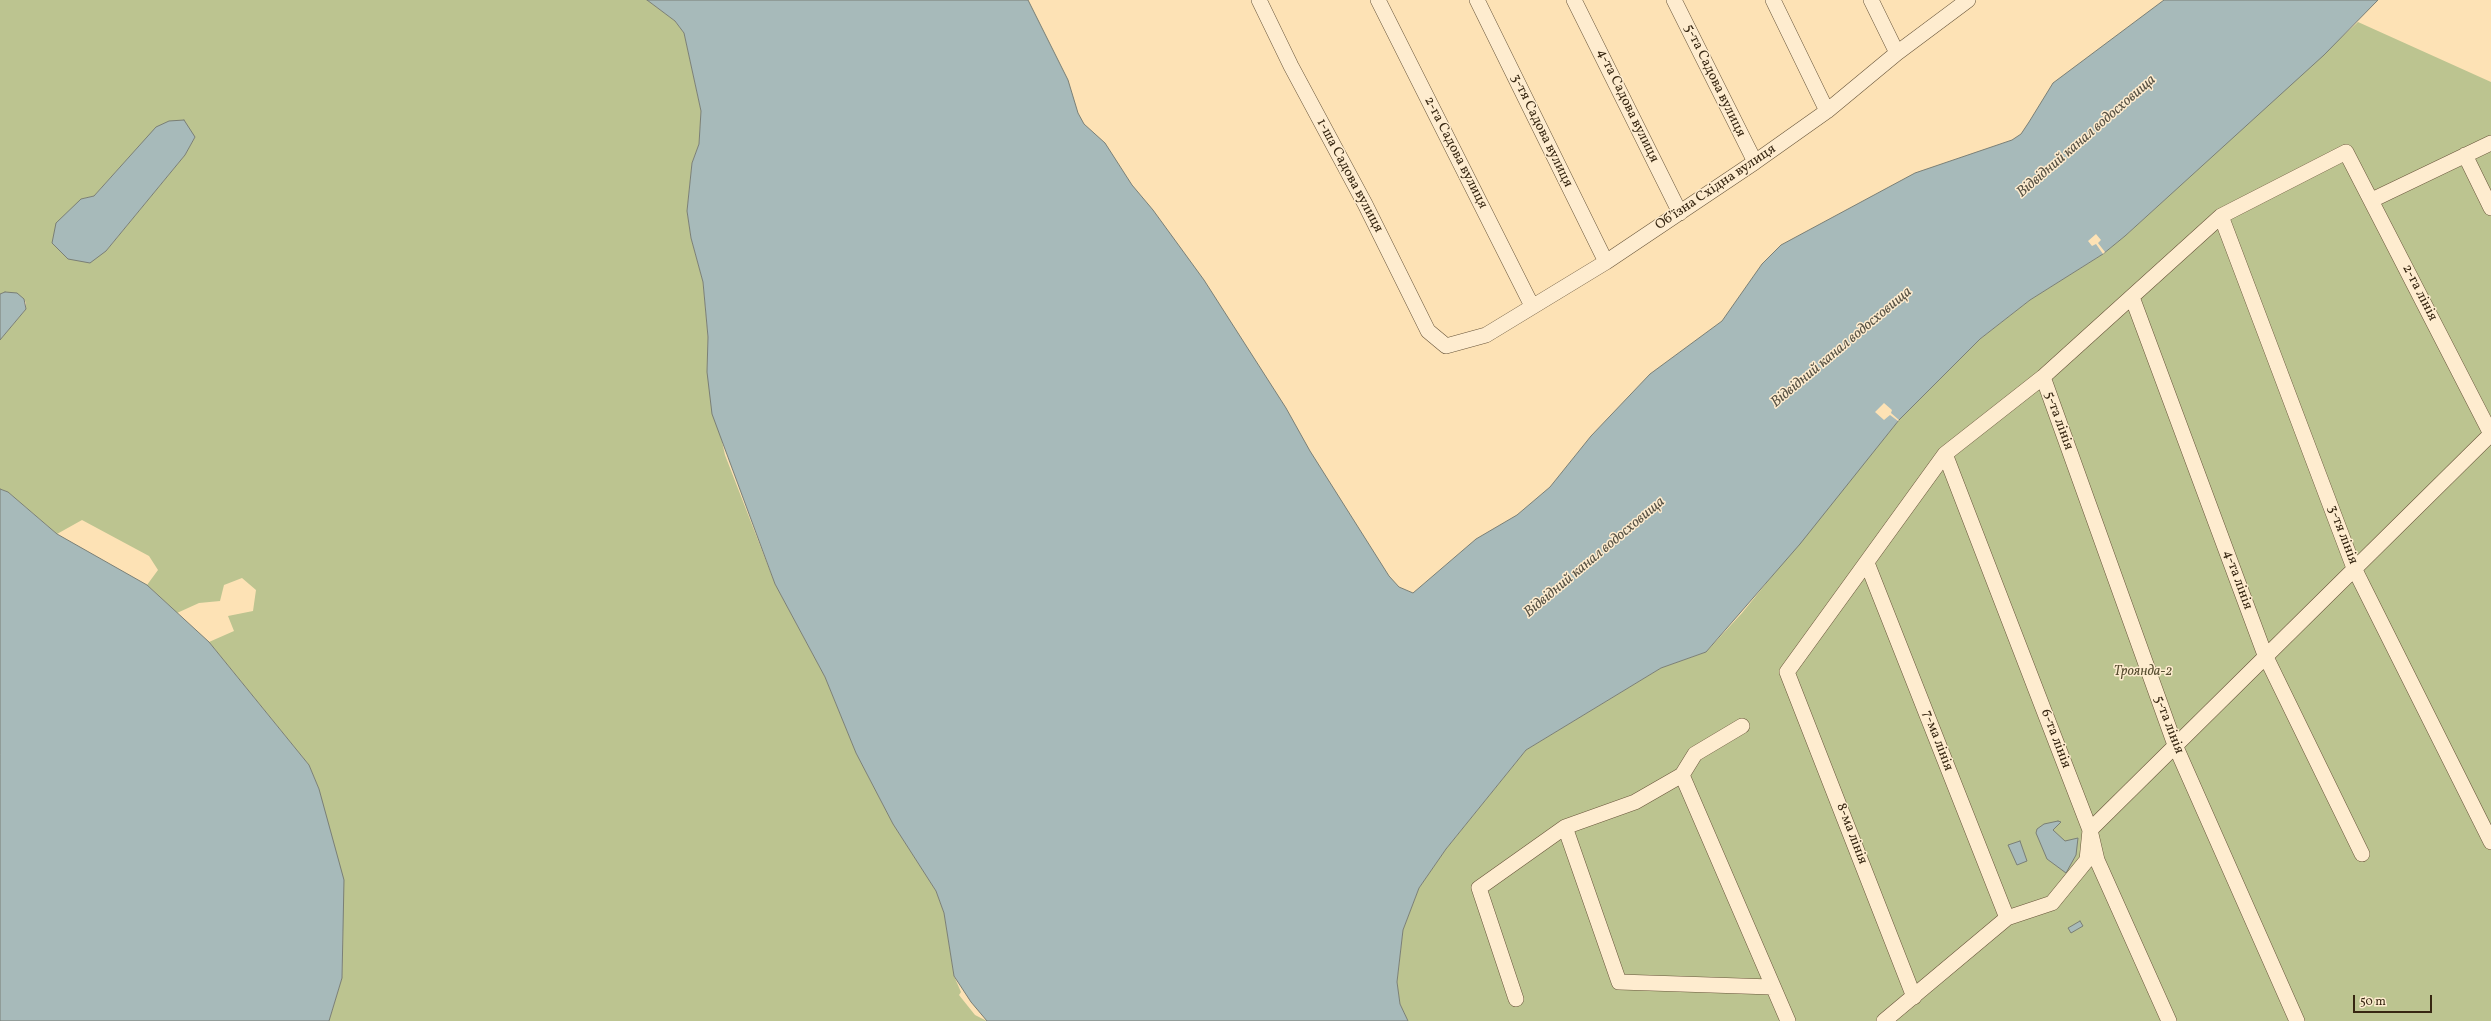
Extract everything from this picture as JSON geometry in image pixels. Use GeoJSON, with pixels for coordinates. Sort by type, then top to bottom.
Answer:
{"type":"FeatureCollection","features":[{"type":"Feature","properties":{"kind":"street","name":"1-ша Садова вулиця"},"geometry":{"type":"LineString","coordinates":[[1259,0],[1365,204],[1428,331],[1446,346]]}},
{"type":"Feature","properties":{"kind":"street","name":"2-га Садова вулиця"},"geometry":{"type":"LineString","coordinates":[[1378,0],[1532,306]]}},
{"type":"Feature","properties":{"kind":"street","name":"3-тя Садова вулиця"},"geometry":{"type":"LineString","coordinates":[[1477,0],[1606,262]]}},
{"type":"Feature","properties":{"kind":"street","name":"4-та Садова вулиця"},"geometry":{"type":"LineString","coordinates":[[1574,0],[1680,213]]}},
{"type":"Feature","properties":{"kind":"street","name":"5-та Садова вулиця"},"geometry":{"type":"LineString","coordinates":[[1674,0],[1755,162]]}},
{"type":"Feature","properties":{"kind":"street"},"geometry":{"type":"LineString","coordinates":[[1773,0],[1827,110]]}},
{"type":"Feature","properties":{"kind":"street"},"geometry":{"type":"LineString","coordinates":[[1871,0],[1897,53]]}},
{"type":"Feature","properties":{"kind":"street","name":"Обʼїзна Східна вулиця"},"geometry":{"type":"LineString","coordinates":[[1446,346],[1486,335],[1606,262],[1680,213],[1755,162],[1827,110],[1897,53],[1968,0]]}},
{"type":"Feature","properties":{"kind":"street"},"geometry":{"type":"LineString","coordinates":[[2372,200],[2491,143]]}},
{"type":"Feature","properties":{"kind":"street","name":"2-га лінія"},"geometry":{"type":"LineString","coordinates":[[2221,216],[2346,152],[2491,434]]}},
{"type":"Feature","properties":{"kind":"street"},"geometry":{"type":"LineString","coordinates":[[2465,155],[2491,208]]}},
{"type":"Feature","properties":{"kind":"street"},"geometry":{"type":"LineString","coordinates":[[1868,563],[1945,454],[2043,377],[2221,216]]}},
{"type":"Feature","properties":{"kind":"street","name":"3-тя лінія"},"geometry":{"type":"LineString","coordinates":[[2221,216],[2354,568],[2491,842]]}},
{"type":"Feature","properties":{"kind":"street","name":"4-та лінія"},"geometry":{"type":"LineString","coordinates":[[2132,297],[2265,655],[2362,854]]}},
{"type":"Feature","properties":{"kind":"street","name":"5-та лінія"},"geometry":{"type":"LineString","coordinates":[[2043,377],[2175,746],[2297,1021]]}},
{"type":"Feature","properties":{"kind":"street"},"geometry":{"type":"LineString","coordinates":[[1884,1021],[2007,918],[2052,903],[2087,860],[2090,830],[2265,655],[2491,434]]}},
{"type":"Feature","properties":{"kind":"street","name":"6-та лінія"},"geometry":{"type":"LineString","coordinates":[[1945,454],[2090,830],[2097,860],[2169,1021]]}},
{"type":"Feature","properties":{"kind":"street","name":"8-ма лінія"},"geometry":{"type":"LineString","coordinates":[[1868,563],[1787,672],[1914,997]]}},
{"type":"Feature","properties":{"kind":"street","name":"7-ма лінія"},"geometry":{"type":"LineString","coordinates":[[1868,563],[2007,918]]}},
{"type":"Feature","properties":{"kind":"street"},"geometry":{"type":"LineString","coordinates":[[1516,1000],[1479,888],[1564,827],[1636,802],[1682,774],[1696,754],[1742,726]]}},
{"type":"Feature","properties":{"kind":"street"},"geometry":{"type":"LineString","coordinates":[[1682,774],[1772,987],[1788,1021]]}},
{"type":"Feature","properties":{"kind":"street"},"geometry":{"type":"LineString","coordinates":[[1564,827],[1618,982],[1772,987]]}},
{"type":"Feature","properties":{"kind":"green space"},"geometry":{"type":"Polygon","coordinates":[[[0,0],[647,0],[675,21],[684,33],[701,111],[699,144],[692,163],[687,211],[691,238],[703,282],[708,337],[707,372],[725,455],[775,584],[825,677],[856,753],[893,824],[936,891],[944,913],[954,976],[961,992],[959,995],[975,1015],[987,1021],[329,1021],[342,978],[343,933],[319,789],[309,765],[209,642],[234,631],[228,616],[253,611],[256,590],[242,578],[224,585],[220,601],[199,603],[177,613],[147,585],[158,570],[149,556],[82,520],[57,534],[8,492],[0,489],[0,340],[26,309],[26,303],[24,299],[5,292],[0,294],[0,0]],[[195,137],[142,143],[94,196],[81,199],[106,251],[185,155],[195,137]]]}},
{"type":"Feature","properties":{"kind":"green space","name":"Троянда-2"},"geometry":{"type":"Polygon","coordinates":[[[2358,22],[2491,82],[2491,1021],[1408,1021],[1400,1004],[1397,982],[1403,930],[1419,888],[1446,849],[1526,750],[1661,668],[1706,652],[1742,613],[1899,420],[1980,339],[2030,300],[2103,254],[2125,236],[2358,22]]]}},
{"type":"Feature","properties":{"kind":"water","name":"Відвідний канал водосховища"},"geometry":{"type":"Polygon","coordinates":[[[647,0],[1028,0],[1068,80],[1078,113],[1084,124],[1105,143],[1132,185],[1153,210],[1204,280],[1286,408],[1310,451],[1389,576],[1399,587],[1413,593],[1476,539],[1517,515],[1550,487],[1591,436],[1650,374],[1722,321],[1762,264],[1781,245],[1915,173],[2012,140],[2021,134],[2053,83],[2164,0],[2378,0],[2324,55],[2125,236],[2103,254],[2030,300],[1980,339],[1899,420],[1800,544],[1706,652],[1661,668],[1526,750],[1446,849],[1419,888],[1403,930],[1397,982],[1400,1004],[1408,1021],[987,1021],[971,1002],[954,976],[944,913],[936,891],[893,824],[856,753],[825,677],[775,584],[712,414],[707,372],[708,337],[703,282],[691,238],[687,211],[692,163],[699,144],[701,111],[684,33],[675,21],[647,0]]]}},
{"type":"Feature","properties":{"kind":"water"},"geometry":{"type":"Polygon","coordinates":[[[184,120],[195,137],[185,155],[106,251],[90,263],[68,259],[52,243],[56,223],[81,199],[94,196],[156,127],[169,121],[184,120]]]}},
{"type":"Feature","properties":{"kind":"water"},"geometry":{"type":"Polygon","coordinates":[[[5,292],[17,293],[24,299],[26,309],[0,340],[0,294],[5,292]]]}},
{"type":"Feature","properties":{"kind":"water"},"geometry":{"type":"Polygon","coordinates":[[[0,489],[8,492],[57,534],[147,585],[209,642],[309,765],[319,789],[344,880],[342,978],[329,1021],[0,1021],[0,489]]]}},
{"type":"Feature","properties":{"kind":"water"},"geometry":{"type":"Polygon","coordinates":[[[2058,821],[2061,822],[2053,830],[2065,841],[2078,838],[2076,855],[2066,873],[2047,859],[2036,833],[2037,829],[2044,824],[2058,821]]]}},
{"type":"Feature","properties":{"kind":"water"},"geometry":{"type":"Polygon","coordinates":[[[2020,841],[2027,861],[2017,865],[2008,845],[2020,841]]]}},
{"type":"Feature","properties":{"kind":"water"},"geometry":{"type":"Polygon","coordinates":[[[2080,921],[2083,926],[2071,933],[2068,928],[2080,921]]]}},
{"type":"Feature","properties":{"kind":"pier"},"geometry":{"type":"Polygon","coordinates":[[[2096,234],[2101,240],[2098,243],[2105,252],[2103,254],[2096,244],[2092,246],[2088,241],[2096,234]]]}},
{"type":"Feature","properties":{"kind":"pier"},"geometry":{"type":"Polygon","coordinates":[[[1884,403],[1892,410],[1891,413],[1899,420],[1898,421],[1890,415],[1884,420],[1875,412],[1884,403]]]}}]}
